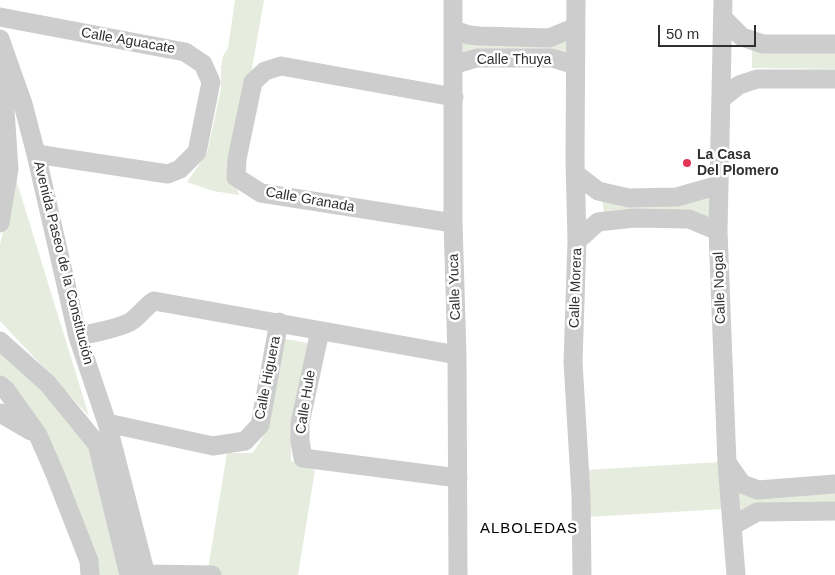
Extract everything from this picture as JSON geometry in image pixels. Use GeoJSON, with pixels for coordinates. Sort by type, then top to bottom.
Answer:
{"type":"FeatureCollection","features":[{"type":"Feature","properties":{"kind":"street","name":"Calle Yuca"},"geometry":{"type":"LineString","coordinates":[[453,0],[453,223],[457,355],[458,575]]}},
{"type":"Feature","properties":{"kind":"street","name":"Calle Morera"},"geometry":{"type":"LineString","coordinates":[[576,0],[577,241],[574,362],[582,575]]}},
{"type":"Feature","properties":{"kind":"street","name":"Calle Nogal"},"geometry":{"type":"LineString","coordinates":[[723,0],[718,230],[728,463],[736,575]]}},
{"type":"Feature","properties":{"kind":"street","name":"Calle Aguacate"},"geometry":{"type":"LineString","coordinates":[[0,17],[184,52],[203,64],[211,82],[197,152],[180,169],[168,174],[36,154]]}},
{"type":"Feature","properties":{"kind":"street"},"geometry":{"type":"LineString","coordinates":[[724,19],[742,37],[763,44],[835,44]]}},
{"type":"Feature","properties":{"kind":"street","name":"Calle Thuya"},"geometry":{"type":"LineString","coordinates":[[454,30],[480,36],[549,38],[576,27]]}},
{"type":"Feature","properties":{"kind":"street","name":"Avenida Paseo de la Constitución"},"geometry":{"type":"LineString","coordinates":[[0,39],[22,104],[36,154],[78,337],[107,423],[140,575]]}},
{"type":"Feature","properties":{"kind":"street"},"geometry":{"type":"LineString","coordinates":[[0,43],[9,169],[0,223]]}},
{"type":"Feature","properties":{"kind":"street","name":"Calle Thuya"},"geometry":{"type":"LineString","coordinates":[[453,65],[477,58],[552,58],[575,65]]}},
{"type":"Feature","properties":{"kind":"street","name":"Calle Granada"},"geometry":{"type":"LineString","coordinates":[[453,223],[261,193],[236,177],[237,159],[253,82],[265,71],[281,66],[454,97]]}},
{"type":"Feature","properties":{"kind":"street"},"geometry":{"type":"LineString","coordinates":[[721,99],[739,85],[757,79],[835,79]]}},
{"type":"Feature","properties":{"kind":"street"},"geometry":{"type":"LineString","coordinates":[[576,174],[598,191],[629,198],[677,197],[719,185]]}},
{"type":"Feature","properties":{"kind":"street"},"geometry":{"type":"LineString","coordinates":[[577,241],[598,222],[634,218],[689,219],[718,230]]}},
{"type":"Feature","properties":{"kind":"street","name":"Calle Higuera"},"geometry":{"type":"LineString","coordinates":[[78,337],[128,323],[138,316],[145,306],[154,301],[279,322],[260,425],[245,441],[213,446],[107,423]]}},
{"type":"Feature","properties":{"kind":"street"},"geometry":{"type":"LineString","coordinates":[[279,322],[457,355]]}},
{"type":"Feature","properties":{"kind":"street","name":"Calle Hule"},"geometry":{"type":"LineString","coordinates":[[320,331],[300,423],[300,441],[303,458],[458,478]]}},
{"type":"Feature","properties":{"kind":"street"},"geometry":{"type":"LineString","coordinates":[[0,341],[48,384],[97,444],[140,575],[212,575]]}},
{"type":"Feature","properties":{"kind":"street"},"geometry":{"type":"LineString","coordinates":[[0,385],[6,390],[38,435],[89,561],[90,575]]}},
{"type":"Feature","properties":{"kind":"street"},"geometry":{"type":"LineString","coordinates":[[0,413],[38,435]]}},
{"type":"Feature","properties":{"kind":"street"},"geometry":{"type":"LineString","coordinates":[[728,463],[742,484],[758,490],[834,484],[835,511],[757,512],[732,526]]}},
{"type":"Feature","properties":{"kind":"green space"},"geometry":{"type":"Polygon","coordinates":[[[235,0],[264,0],[233,177],[239,195],[213,191],[187,182],[207,153],[221,89],[221,66],[223,56],[228,48],[235,0]]]}},
{"type":"Feature","properties":{"kind":"green space"},"geometry":{"type":"Polygon","coordinates":[[[571,33],[567,56],[461,56],[460,35],[571,33]]]}},
{"type":"Feature","properties":{"kind":"green space"},"geometry":{"type":"Polygon","coordinates":[[[752,50],[835,51],[835,69],[752,68],[752,50]]]}},
{"type":"Feature","properties":{"kind":"green space"},"geometry":{"type":"Polygon","coordinates":[[[16,179],[89,416],[0,321],[0,244],[16,179]]]}},
{"type":"Feature","properties":{"kind":"green space"},"geometry":{"type":"Polygon","coordinates":[[[714,190],[713,223],[604,216],[602,195],[714,190]]]}},
{"type":"Feature","properties":{"kind":"green space"},"geometry":{"type":"Polygon","coordinates":[[[285,339],[315,344],[292,420],[291,461],[315,470],[298,575],[207,575],[227,453],[253,453],[268,428],[285,339]]]}},
{"type":"Feature","properties":{"kind":"green space"},"geometry":{"type":"Polygon","coordinates":[[[0,347],[47,391],[89,449],[121,575],[95,575],[0,378],[0,347]]]}},
{"type":"Feature","properties":{"kind":"green space"},"geometry":{"type":"Polygon","coordinates":[[[720,462],[723,509],[589,517],[585,470],[720,462]]]}},
{"type":"Feature","properties":{"kind":"green space"},"geometry":{"type":"Polygon","coordinates":[[[737,487],[835,489],[835,504],[738,515],[737,487]]]}},
{"type":"Feature","properties":{"kind":"place","name":"La Casa Del Plomero"},"geometry":{"type":"Point","coordinates":[687,163]}},
{"type":"Feature","properties":{"kind":"district","name":"ALBOLEDAS"},"geometry":{"type":"Point","coordinates":[529,529]}}]}
